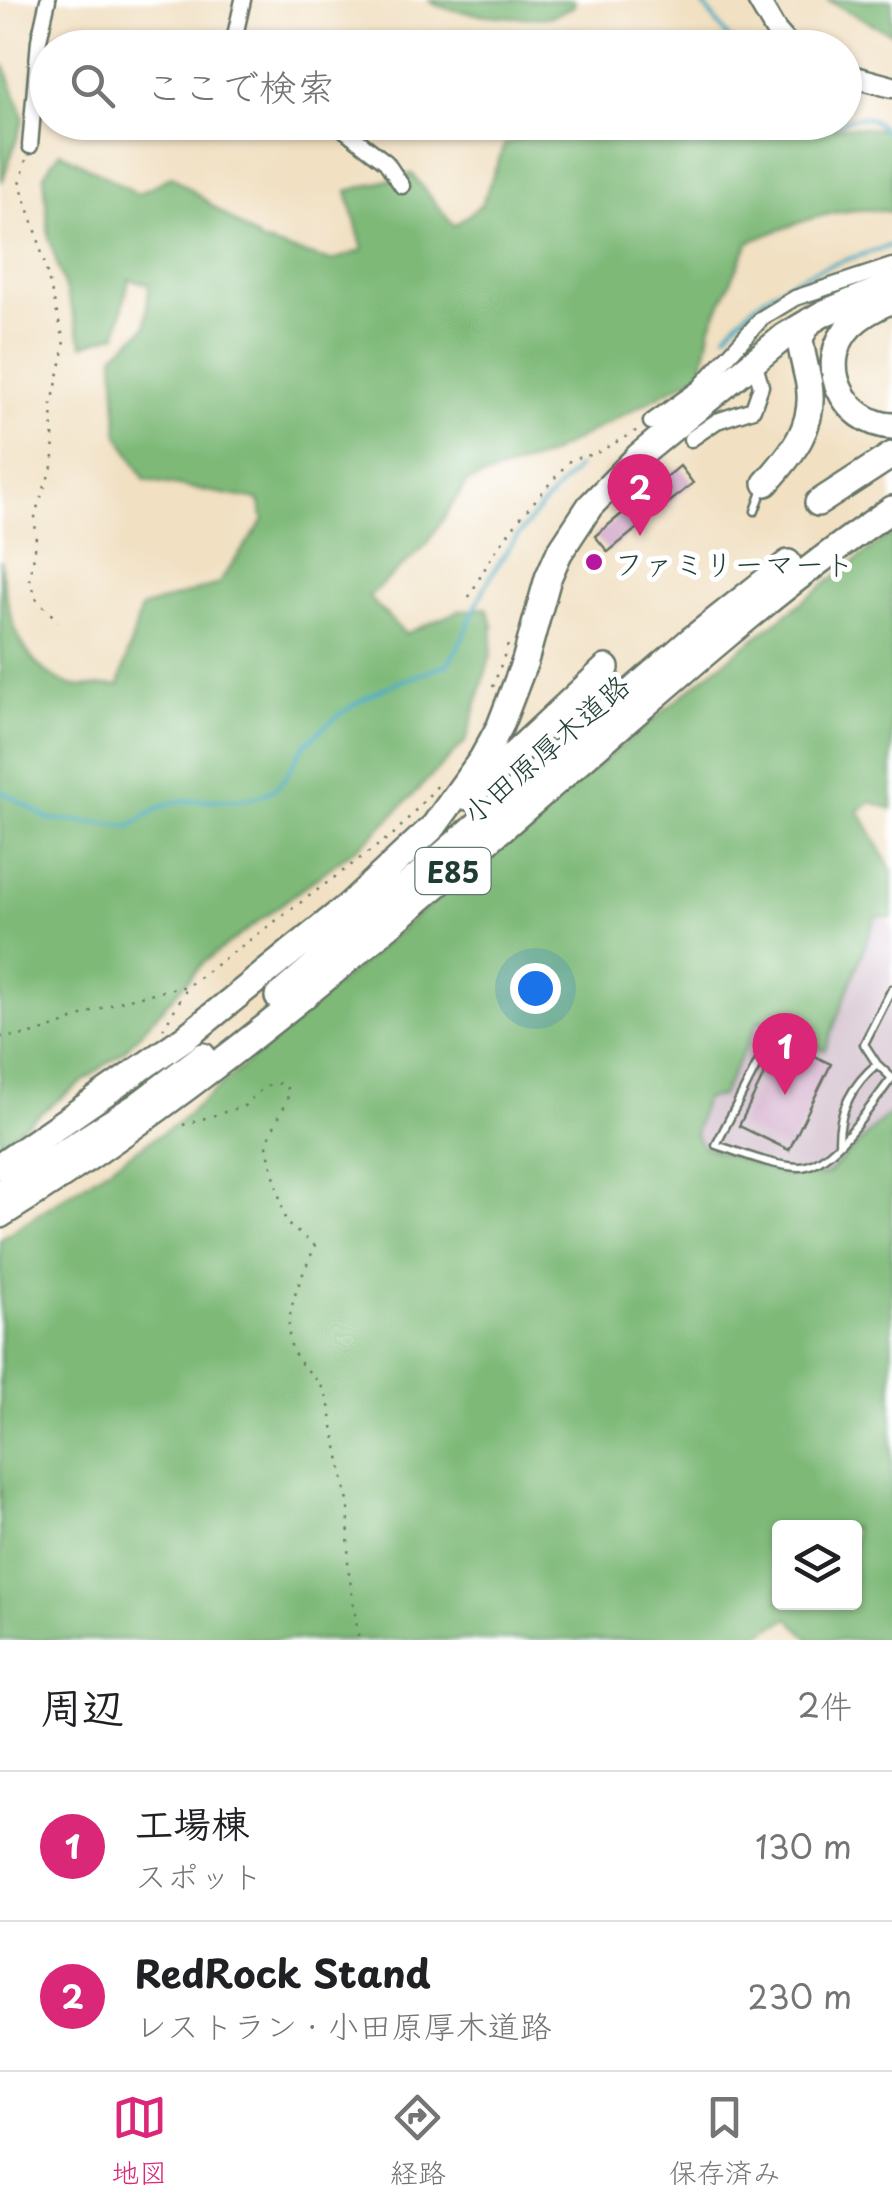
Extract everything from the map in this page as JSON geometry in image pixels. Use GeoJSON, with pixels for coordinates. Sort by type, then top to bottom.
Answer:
{"type":"FeatureCollection","features":[{"type":"Feature","properties":{"kind":"highway"},"geometry":{"type":"LineString","coordinates":[[434,826],[482,760],[500,726],[519,679],[548,578],[559,553],[590,506],[639,456],[786,336],[810,321],[892,285]]}},
{"type":"Feature","properties":{"kind":"highway"},"geometry":{"type":"LineString","coordinates":[[892,300],[849,327],[838,344],[834,364],[835,378],[846,404],[870,422],[892,426]]}},
{"type":"Feature","properties":{"kind":"highway"},"geometry":{"type":"LineString","coordinates":[[766,483],[806,428],[810,389],[800,337],[810,321]]}},
{"type":"Feature","properties":{"kind":"highway"},"geometry":{"type":"LineString","coordinates":[[818,503],[892,455]]}},
{"type":"Feature","properties":{"kind":"highway","name":"小田原厚木道路"},"geometry":{"type":"LineString","coordinates":[[0,1193],[137,1106],[251,1019],[691,640],[786,564],[892,488]]}},
{"type":"Feature","properties":{"kind":"highway","name":"小田原厚木道路"},"geometry":{"type":"LineString","coordinates":[[0,1215],[176,1098],[340,969],[780,591],[892,508]]}},
{"type":"Feature","properties":{"kind":"highway"},"geometry":{"type":"LineString","coordinates":[[0,1166],[186,1037],[348,906],[606,668]]}},
{"type":"Feature","properties":{"kind":"street"},"geometry":{"type":"LineString","coordinates":[[40,30],[48,0]]}},
{"type":"Feature","properties":{"kind":"street"},"geometry":{"type":"LineString","coordinates":[[236,30],[243,0]]}},
{"type":"Feature","properties":{"kind":"street"},"geometry":{"type":"LineString","coordinates":[[758,0],[775,30]]}},
{"type":"Feature","properties":{"kind":"street"},"geometry":{"type":"LineString","coordinates":[[862,79],[892,88]]}},
{"type":"Feature","properties":{"kind":"street"},"geometry":{"type":"LineString","coordinates":[[30,146],[31,140]]}},
{"type":"Feature","properties":{"kind":"street"},"geometry":{"type":"LineString","coordinates":[[357,140],[386,162],[402,186]]}},
{"type":"Feature","properties":{"kind":"street"},"geometry":{"type":"LineString","coordinates":[[651,422],[748,347],[762,318],[795,298],[892,266]]}},
{"type":"Feature","properties":{"kind":"street"},"geometry":{"type":"LineString","coordinates":[[691,439],[717,422],[753,409],[761,386],[757,372]]}},
{"type":"Feature","properties":{"kind":"lane"},"geometry":{"type":"LineString","coordinates":[[755,512],[766,483]]}},
{"type":"Feature","properties":{"kind":"lane"},"geometry":{"type":"LineString","coordinates":[[762,1054],[716,1145],[800,1167],[822,1159],[854,1129],[892,1078],[864,1044],[892,989]]}},
{"type":"Feature","properties":{"kind":"lane"},"geometry":{"type":"LineString","coordinates":[[839,1142],[839,1122],[846,1102],[863,1076],[877,1064]]}},
{"type":"Feature","properties":{"kind":"path"},"geometry":{"type":"LineString","coordinates":[[30,146],[20,184],[38,234],[65,345],[52,404],[54,460],[35,514],[36,543],[30,579],[37,600],[58,621]]}},
{"type":"Feature","properties":{"kind":"path"},"geometry":{"type":"LineString","coordinates":[[469,597],[520,518],[572,460],[595,454],[651,422]]}},
{"type":"Feature","properties":{"kind":"path"},"geometry":{"type":"LineString","coordinates":[[493,686],[510,637]]}},
{"type":"Feature","properties":{"kind":"path"},"geometry":{"type":"LineString","coordinates":[[0,1037],[48,1032],[112,1005],[189,985],[396,832],[449,772]]}},
{"type":"Feature","properties":{"kind":"path"},"geometry":{"type":"LineString","coordinates":[[162,1030],[189,985]]}},
{"type":"Feature","properties":{"kind":"path"},"geometry":{"type":"LineString","coordinates":[[183,1125],[244,1106],[264,1087],[280,1083],[289,1090],[288,1102],[268,1138],[267,1148],[286,1223],[315,1246],[291,1305],[292,1351],[325,1390],[328,1401],[349,1507],[348,1567],[360,1640]]}},
{"type":"Feature","properties":{"kind":"shaded area"},"geometry":{"type":"Polygon","coordinates":[[[876,916],[892,924],[892,1123],[826,1175],[784,1175],[702,1146],[695,1134],[704,1098],[721,1095],[759,1019],[825,1050],[876,916]]]}},
{"type":"Feature","properties":{"kind":"green space"},"geometry":{"type":"Polygon","coordinates":[[[429,0],[574,0],[574,6],[552,16],[508,17],[468,13],[429,0]]]}},
{"type":"Feature","properties":{"kind":"green space"},"geometry":{"type":"Polygon","coordinates":[[[827,0],[892,0],[892,34],[827,0]]]}},
{"type":"Feature","properties":{"kind":"green space"},"geometry":{"type":"Polygon","coordinates":[[[0,63],[5,66],[24,118],[2,182],[0,63]]]}},
{"type":"Feature","properties":{"kind":"green space"},"geometry":{"type":"Polygon","coordinates":[[[862,128],[883,129],[892,136],[892,212],[837,213],[749,242],[711,325],[702,373],[544,457],[467,482],[427,544],[368,597],[405,634],[459,611],[487,608],[493,626],[491,654],[466,741],[372,836],[203,963],[124,1051],[0,1143],[0,560],[11,617],[38,665],[71,685],[119,685],[141,608],[218,584],[264,520],[259,500],[145,480],[118,434],[114,355],[146,327],[149,284],[129,279],[117,334],[83,345],[49,238],[44,175],[60,152],[138,194],[172,176],[262,242],[331,261],[363,250],[347,191],[412,174],[454,226],[482,204],[505,144],[517,140],[862,140],[862,128]]]}},
{"type":"Feature","properties":{"kind":"green space"},"geometry":{"type":"Polygon","coordinates":[[[892,533],[892,809],[872,802],[859,810],[892,871],[892,918],[876,916],[825,1050],[759,1020],[721,1096],[704,1099],[695,1134],[702,1146],[784,1175],[826,1175],[892,1111],[892,1640],[810,1640],[789,1618],[747,1640],[0,1640],[0,1239],[176,1124],[414,918],[712,671],[892,533]]]}},
{"type":"Feature","properties":{"kind":"building"},"geometry":{"type":"Polygon","coordinates":[[[680,466],[693,483],[608,552],[595,536],[680,466]]]}},
{"type":"Feature","properties":{"kind":"building"},"geometry":{"type":"Polygon","coordinates":[[[781,1040],[831,1064],[789,1150],[739,1126],[781,1040]]]}},
{"type":"Feature","properties":{"kind":"waterway"},"geometry":{"type":"LineString","coordinates":[[700,0],[722,30]]}},
{"type":"Feature","properties":{"kind":"waterway"},"geometry":{"type":"LineString","coordinates":[[862,118],[881,127],[892,139]]}},
{"type":"Feature","properties":{"kind":"waterway"},"geometry":{"type":"LineString","coordinates":[[726,334],[744,314],[782,286],[892,245]]}},
{"type":"Feature","properties":{"kind":"waterway"},"geometry":{"type":"LineString","coordinates":[[0,790],[49,819],[131,826],[171,803],[246,799],[270,791],[282,781],[307,743],[340,714],[389,686],[447,665],[505,554],[578,467]]}},
{"type":"Feature","properties":{"kind":"place","name":"RedRock Stand"},"geometry":{"type":"Point","coordinates":[640,536]}},
{"type":"Feature","properties":{"kind":"place","name":"ファミリーマート"},"geometry":{"type":"Point","coordinates":[594,562]}},
{"type":"Feature","properties":{"kind":"place","name":"工場棟"},"geometry":{"type":"Point","coordinates":[785,1095]}}]}
